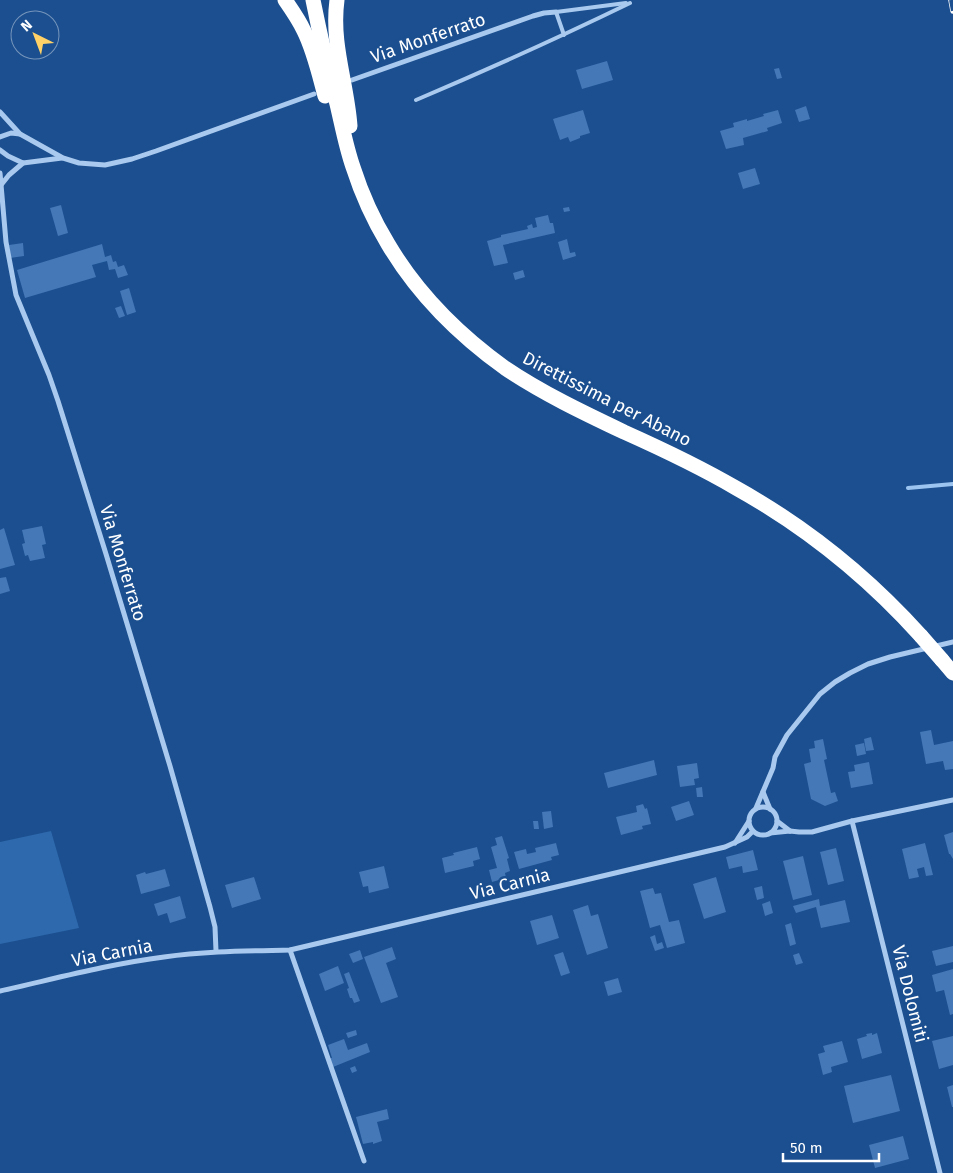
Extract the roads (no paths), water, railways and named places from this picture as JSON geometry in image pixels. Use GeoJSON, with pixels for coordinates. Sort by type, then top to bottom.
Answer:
{"type":"FeatureCollection","features":[{"type":"Feature","properties":{"kind":"highway"},"geometry":{"type":"LineString","coordinates":[[285,0],[297,17],[312,49],[332,119],[353,167]]}},
{"type":"Feature","properties":{"kind":"highway","name":"Direttissima per Abano"},"geometry":{"type":"LineString","coordinates":[[313,0],[353,167],[387,242],[416,284],[436,308],[481,350],[507,369],[554,397],[681,458],[770,508],[808,533],[837,555],[899,612],[953,673]]}},
{"type":"Feature","properties":{"kind":"highway"},"geometry":{"type":"LineString","coordinates":[[338,0],[337,48],[349,109],[353,167]]}},
{"type":"Feature","properties":{"kind":"street","name":"Via Monferrato"},"geometry":{"type":"LineString","coordinates":[[352,80],[544,12],[556,12]]}},
{"type":"Feature","properties":{"kind":"street"},"geometry":{"type":"LineString","coordinates":[[0,112],[20,134],[62,158],[78,163],[105,165],[156,151],[314,94]]}},
{"type":"Feature","properties":{"kind":"street"},"geometry":{"type":"LineString","coordinates":[[0,137],[12,133],[20,134]]}},
{"type":"Feature","properties":{"kind":"street"},"geometry":{"type":"LineString","coordinates":[[0,150],[23,163],[62,158]]}},
{"type":"Feature","properties":{"kind":"street"},"geometry":{"type":"LineString","coordinates":[[1,185],[23,163]]}},
{"type":"Feature","properties":{"kind":"street","name":"Via Monferrato"},"geometry":{"type":"LineString","coordinates":[[0,173],[6,242],[16,296],[58,401],[106,554],[210,907],[215,927],[216,951]]}},
{"type":"Feature","properties":{"kind":"street"},"geometry":{"type":"LineString","coordinates":[[735,843],[756,808],[773,768],[775,758],[787,735],[820,694],[835,682],[868,664],[953,642]]}},
{"type":"Feature","properties":{"kind":"street"},"geometry":{"type":"LineString","coordinates":[[762,791],[777,821],[774,830],[770,833]]}},
{"type":"Feature","properties":{"kind":"street"},"geometry":{"type":"LineString","coordinates":[[749,821],[749,826],[760,835],[790,831],[812,832],[852,821],[953,800]]}},
{"type":"Feature","properties":{"kind":"street"},"geometry":{"type":"LineString","coordinates":[[756,808],[770,808]]}},
{"type":"Feature","properties":{"kind":"street"},"geometry":{"type":"LineString","coordinates":[[777,821],[790,831]]}},
{"type":"Feature","properties":{"kind":"street","name":"Via Dolomiti"},"geometry":{"type":"LineString","coordinates":[[852,821],[940,1173]]}},
{"type":"Feature","properties":{"kind":"street","name":"Via Carnia"},"geometry":{"type":"LineString","coordinates":[[0,991],[96,969],[164,957],[216,951],[290,950],[725,847],[747,837],[753,831]]}},
{"type":"Feature","properties":{"kind":"street"},"geometry":{"type":"LineString","coordinates":[[290,950],[364,1161]]}},
{"type":"Feature","properties":{"kind":"lane","name":"Via Monferrato"},"geometry":{"type":"LineString","coordinates":[[556,12],[630,3],[564,35]]}},
{"type":"Feature","properties":{"kind":"lane"},"geometry":{"type":"LineString","coordinates":[[416,100],[564,35],[556,12]]}},
{"type":"Feature","properties":{"kind":"waterway"},"geometry":{"type":"LineString","coordinates":[[908,488],[953,484]]}},
{"type":"Feature","properties":{"kind":"railway"},"geometry":{"type":"LineString","coordinates":[[951,0],[953,11]]}}]}
